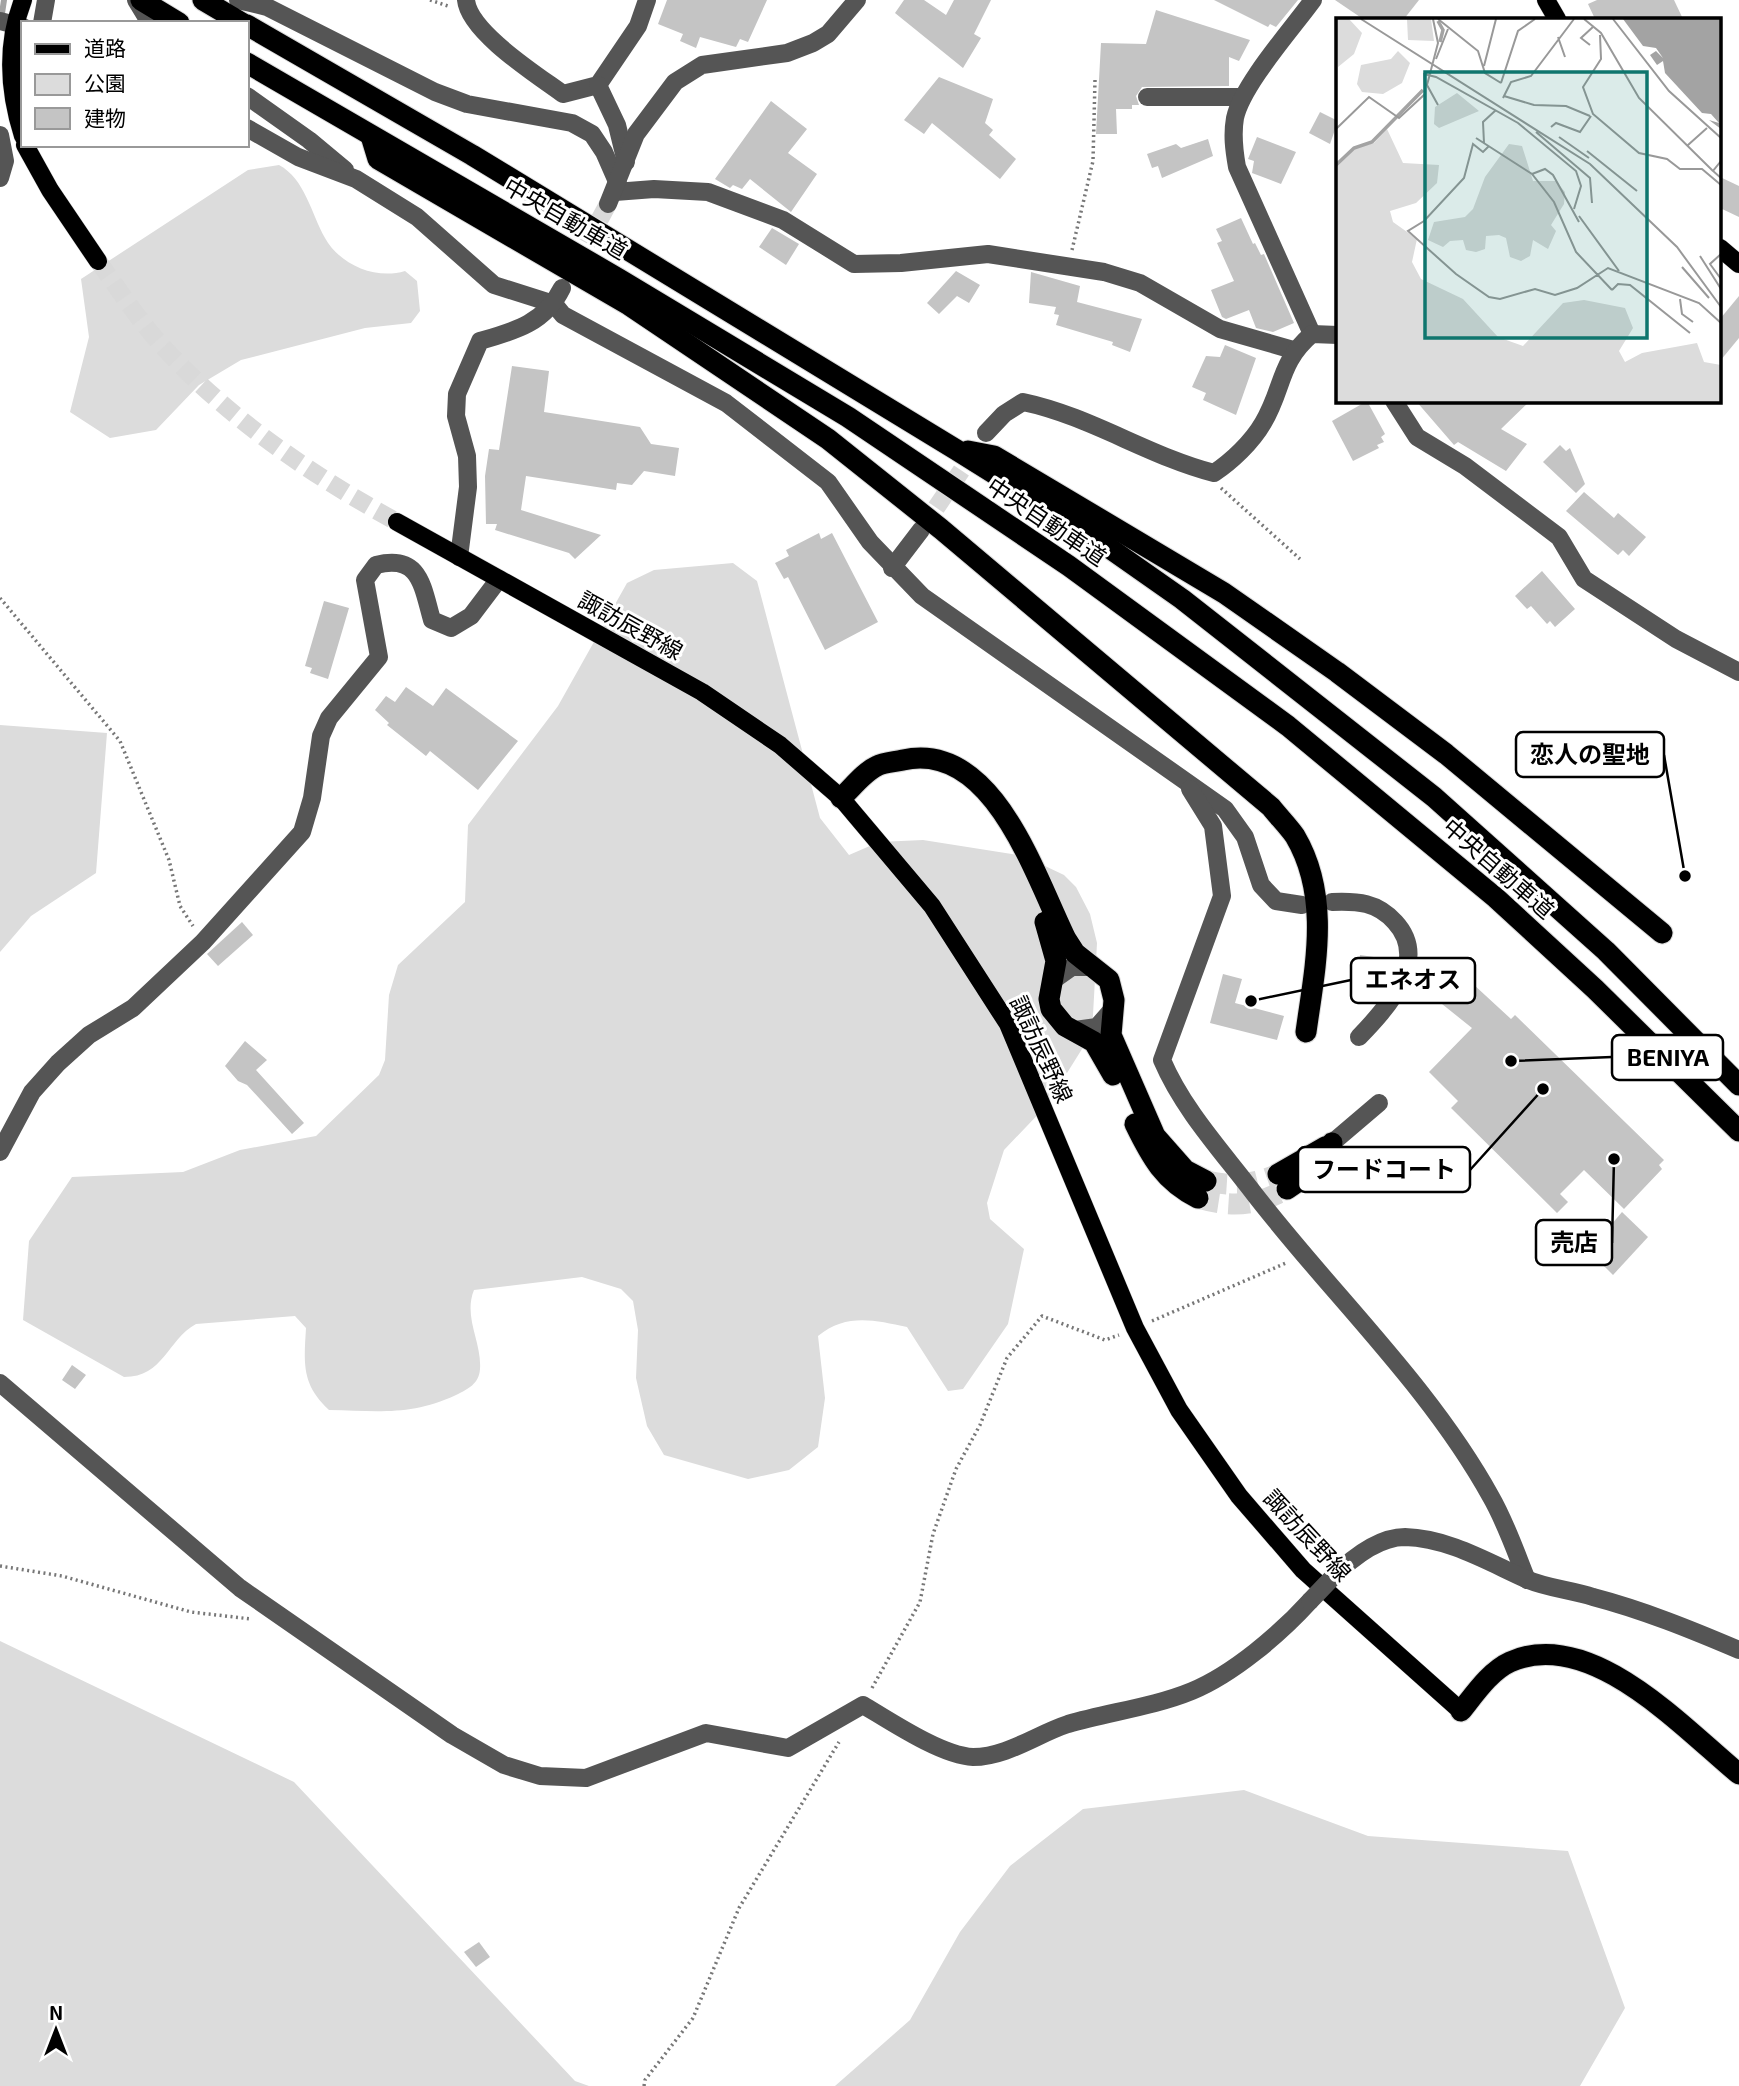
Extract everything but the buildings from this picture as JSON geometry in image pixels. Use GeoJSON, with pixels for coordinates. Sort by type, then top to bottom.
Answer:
{"type":"FeatureCollection","features":[{"type":"Feature","properties":{"kind":"highway"},"geometry":{"type":"LineString","coordinates":[[138,0],[175,21]]}},
{"type":"Feature","properties":{"kind":"highway"},"geometry":{"type":"LineString","coordinates":[[203,0],[239,21]]}},
{"type":"Feature","properties":{"kind":"highway","name":"中央自動車道"},"geometry":{"type":"LineString","coordinates":[[248,26],[472,155],[955,449],[1078,526],[1182,599],[1434,797],[1606,951],[1739,1085]]}},
{"type":"Feature","properties":{"kind":"highway","name":"中央自動車道"},"geometry":{"type":"LineString","coordinates":[[248,64],[619,279],[848,417],[1069,566],[1278,718],[1496,898],[1595,989],[1739,1131]]}},
{"type":"Feature","properties":{"kind":"highway"},"geometry":{"type":"LineString","coordinates":[[371,136],[378,159],[629,305],[828,439],[951,537],[1271,807],[1295,837],[1312,881],[1320,933],[1306,1032]]}},
{"type":"Feature","properties":{"kind":"highway"},"geometry":{"type":"LineString","coordinates":[[955,449],[993,456],[1224,593],[1446,754],[1662,933]]}},
{"type":"Feature","properties":{"kind":"highway"},"geometry":{"type":"LineString","coordinates":[[841,798],[877,766],[910,758],[941,759],[972,776],[1001,807],[1010,824],[1066,939],[1074,953],[1109,980],[1113,989],[1111,1035],[1156,1136],[1202,1189],[1181,1190],[1155,1165],[1104,1054],[1094,1042],[1057,1019],[1051,1009],[1049,999],[1055,979],[1056,961],[1053,944],[1010,824]]}},
{"type":"Feature","properties":{"kind":"highway"},"geometry":{"type":"LineString","coordinates":[[1283,1182],[1332,1143]]}},
{"type":"Feature","properties":{"kind":"highway"},"geometry":{"type":"LineString","coordinates":[[1461,1712],[1489,1678],[1508,1662],[1556,1653],[1582,1659],[1634,1688],[1739,1774]]}},
{"type":"Feature","properties":{"kind":"main road"},"geometry":{"type":"LineString","coordinates":[[21,130],[13,104],[12,24],[23,0]]}},
{"type":"Feature","properties":{"kind":"main road"},"geometry":{"type":"LineString","coordinates":[[1546,0],[1556,18]]}},
{"type":"Feature","properties":{"kind":"main road"},"geometry":{"type":"LineString","coordinates":[[26,147],[50,190],[98,261]]}},
{"type":"Feature","properties":{"kind":"main road"},"geometry":{"type":"LineString","coordinates":[[1722,250],[1739,264]]}},
{"type":"Feature","properties":{"kind":"main road","name":"諏訪辰野線"},"geometry":{"type":"LineString","coordinates":[[397,522],[702,692],[780,745],[841,798],[932,906],[1008,1024],[1135,1328],[1179,1410],[1239,1496],[1303,1570],[1461,1712]]}},
{"type":"Feature","properties":{"kind":"street"},"geometry":{"type":"LineString","coordinates":[[42,21],[46,0]]}},
{"type":"Feature","properties":{"kind":"street"},"geometry":{"type":"LineString","coordinates":[[138,0],[149,21]]}},
{"type":"Feature","properties":{"kind":"street"},"geometry":{"type":"LineString","coordinates":[[238,0],[267,7],[435,92],[467,104],[572,123],[592,134],[604,152],[614,193]]}},
{"type":"Feature","properties":{"kind":"street"},"geometry":{"type":"LineString","coordinates":[[466,0],[467,12],[515,60],[563,94],[597,85],[638,26],[647,0]]}},
{"type":"Feature","properties":{"kind":"street"},"geometry":{"type":"LineString","coordinates":[[614,193],[636,134],[675,82],[702,65],[787,53],[813,43],[828,34],[857,0]]}},
{"type":"Feature","properties":{"kind":"street"},"geometry":{"type":"LineString","coordinates":[[1312,334],[1237,167],[1233,142],[1235,117],[1242,97],[1313,0]]}},
{"type":"Feature","properties":{"kind":"street"},"geometry":{"type":"LineString","coordinates":[[597,85],[617,125],[626,162]]}},
{"type":"Feature","properties":{"kind":"street"},"geometry":{"type":"LineString","coordinates":[[248,97],[309,140],[356,179],[417,217],[494,285],[558,296]]}},
{"type":"Feature","properties":{"kind":"street"},"geometry":{"type":"LineString","coordinates":[[1147,97],[1242,97]]}},
{"type":"Feature","properties":{"kind":"street"},"geometry":{"type":"LineString","coordinates":[[248,129],[298,157],[356,179]]}},
{"type":"Feature","properties":{"kind":"street"},"geometry":{"type":"LineString","coordinates":[[0,135],[5,161],[0,178]]}},
{"type":"Feature","properties":{"kind":"street"},"geometry":{"type":"LineString","coordinates":[[614,193],[654,188],[708,192],[783,220],[854,264],[901,263],[988,254],[1068,265],[1140,283],[1220,329],[1293,350]]}},
{"type":"Feature","properties":{"kind":"street"},"geometry":{"type":"LineString","coordinates":[[460,556],[468,487],[467,456],[456,416],[457,394],[480,341],[526,328],[558,296]]}},
{"type":"Feature","properties":{"kind":"street"},"geometry":{"type":"LineString","coordinates":[[558,296],[563,315],[726,403],[828,482],[892,568],[922,596],[1225,809],[1245,837],[1261,885],[1276,901],[1302,905]]}},
{"type":"Feature","properties":{"kind":"street"},"geometry":{"type":"LineString","coordinates":[[986,433],[1004,414],[1023,402],[1057,409],[1155,453],[1214,473],[1230,463],[1263,423],[1293,350],[1312,334],[1336,335]]}},
{"type":"Feature","properties":{"kind":"street"},"geometry":{"type":"LineString","coordinates":[[1395,402],[1417,437],[1465,466],[1559,537],[1584,579],[1676,639],[1739,672]]}},
{"type":"Feature","properties":{"kind":"street"},"geometry":{"type":"LineString","coordinates":[[892,568],[921,530]]}},
{"type":"Feature","properties":{"kind":"street"},"geometry":{"type":"LineString","coordinates":[[0,1153],[32,1092],[58,1063],[89,1035],[132,1007],[204,942],[302,832],[312,798],[321,736],[329,718],[379,657],[365,580],[376,565],[393,561],[411,567],[421,581],[432,620],[450,628],[471,617],[499,579]]}},
{"type":"Feature","properties":{"kind":"street"},"geometry":{"type":"LineString","coordinates":[[1184,779],[1213,826],[1222,896],[1162,1060],[1187,1106],[1303,1255],[1441,1418],[1492,1498],[1527,1580]]}},
{"type":"Feature","properties":{"kind":"street"},"geometry":{"type":"LineString","coordinates":[[1332,902],[1358,901],[1385,911],[1405,932],[1409,956],[1401,984],[1387,1008],[1359,1037]]}},
{"type":"Feature","properties":{"kind":"street"},"geometry":{"type":"LineString","coordinates":[[1055,979],[1072,967],[1093,967]]}},
{"type":"Feature","properties":{"kind":"street"},"geometry":{"type":"LineString","coordinates":[[1075,1030],[1097,1027],[1111,1011]]}},
{"type":"Feature","properties":{"kind":"street"},"geometry":{"type":"LineString","coordinates":[[1332,1143],[1379,1102]]}},
{"type":"Feature","properties":{"kind":"street"},"geometry":{"type":"LineString","coordinates":[[0,1383],[240,1588],[452,1735],[504,1765],[540,1776],[586,1778],[706,1732],[788,1748],[863,1705],[930,1744],[973,1757],[1016,1747],[1066,1725],[1193,1691],[1250,1656],[1285,1629],[1344,1566],[1375,1545],[1402,1537],[1431,1539],[1509,1570],[1527,1580],[1595,1597],[1739,1650]]}},
{"type":"Feature","properties":{"kind":"path"},"geometry":{"type":"LineString","coordinates":[[1068,265],[1093,161],[1095,80]]}},
{"type":"Feature","properties":{"kind":"path"},"geometry":{"type":"LineString","coordinates":[[1214,473],[1222,490],[1300,559]]}},
{"type":"Feature","properties":{"kind":"path"},"geometry":{"type":"LineString","coordinates":[[0,598],[120,741],[169,860],[180,906],[204,942]]}},
{"type":"Feature","properties":{"kind":"path"},"geometry":{"type":"LineString","coordinates":[[863,1705],[920,1602],[933,1534],[956,1469],[980,1425],[1007,1358],[1042,1316],[1105,1340],[1303,1255]]}},
{"type":"Feature","properties":{"kind":"path"},"geometry":{"type":"LineString","coordinates":[[0,1566],[62,1576],[191,1612],[255,1619]]}},
{"type":"Feature","properties":{"kind":"path"},"geometry":{"type":"LineString","coordinates":[[645,2086],[645,2080],[693,2018],[739,1908],[844,1734]]}},
{"type":"Feature","properties":{"kind":"green space"},"geometry":{"type":"Polygon","coordinates":[[[279,165],[295,179],[307,197],[325,238],[340,256],[371,272],[405,271],[417,281],[420,311],[411,323],[365,328],[241,360],[199,385],[156,430],[110,438],[70,412],[89,337],[81,279],[248,170],[279,165]]]}},
{"type":"Feature","properties":{"kind":"green space"},"geometry":{"type":"Polygon","coordinates":[[[733,563],[757,581],[820,818],[849,855],[879,842],[923,840],[1024,856],[1064,875],[1076,887],[1090,914],[1097,943],[1092,1033],[1047,1105],[1004,1150],[987,1203],[990,1219],[1024,1249],[1008,1324],[963,1389],[948,1391],[907,1327],[861,1320],[839,1324],[818,1336],[825,1398],[818,1447],[789,1470],[748,1479],[664,1455],[647,1426],[636,1378],[638,1330],[633,1301],[621,1289],[582,1277],[474,1290],[471,1310],[480,1359],[479,1374],[475,1382],[465,1391],[440,1402],[394,1411],[329,1410],[309,1382],[305,1362],[306,1328],[295,1316],[196,1324],[148,1371],[124,1377],[23,1320],[29,1241],[72,1177],[183,1172],[240,1150],[316,1136],[379,1075],[385,1060],[389,995],[398,965],[465,902],[468,825],[558,706],[627,583],[654,570],[733,563]]]}},
{"type":"Feature","properties":{"kind":"green space"},"geometry":{"type":"Polygon","coordinates":[[[0,725],[107,733],[96,873],[31,916],[0,952],[0,725]]]}},
{"type":"Feature","properties":{"kind":"green space"},"geometry":{"type":"Polygon","coordinates":[[[0,1641],[294,1782],[575,2081],[589,2086],[0,2086],[0,1641]]]}},
{"type":"Feature","properties":{"kind":"green space"},"geometry":{"type":"Polygon","coordinates":[[[1244,1790],[1368,1836],[1568,1851],[1625,2008],[1580,2086],[835,2086],[910,2020],[960,1932],[1010,1866],[1083,1809],[1244,1790]]]}},
{"type":"Feature","properties":{"kind":"waterway"},"geometry":{"type":"LineString","coordinates":[[1,20],[4,0]]}},
{"type":"Feature","properties":{"kind":"tunnel"},"geometry":{"type":"LineString","coordinates":[[574,267],[608,204]]}},
{"type":"Feature","properties":{"kind":"tunnel"},"geometry":{"type":"LineString","coordinates":[[98,261],[157,340],[218,401],[304,466],[397,522]]}},
{"type":"Feature","properties":{"kind":"tunnel"},"geometry":{"type":"LineString","coordinates":[[921,530],[976,449]]}},
{"type":"Feature","properties":{"kind":"tunnel"},"geometry":{"type":"LineString","coordinates":[[1206,1181],[1243,1184],[1278,1174]]}},
{"type":"Feature","properties":{"kind":"tunnel"},"geometry":{"type":"LineString","coordinates":[[1198,1198],[1244,1204],[1265,1199],[1287,1189]]}},
{"type":"Feature","properties":{"kind":"place","name":"恋人の聖地"},"geometry":{"type":"Point","coordinates":[1685,876]}},
{"type":"Feature","properties":{"kind":"place","name":"エネオス"},"geometry":{"type":"Point","coordinates":[1251,1001]}},
{"type":"Feature","properties":{"kind":"place","name":"BENIYA"},"geometry":{"type":"Point","coordinates":[1511,1061]}},
{"type":"Feature","properties":{"kind":"place","name":"フードコート"},"geometry":{"type":"Point","coordinates":[1543,1089]}},
{"type":"Feature","properties":{"kind":"place","name":"売店"},"geometry":{"type":"Point","coordinates":[1614,1159]}}]}
